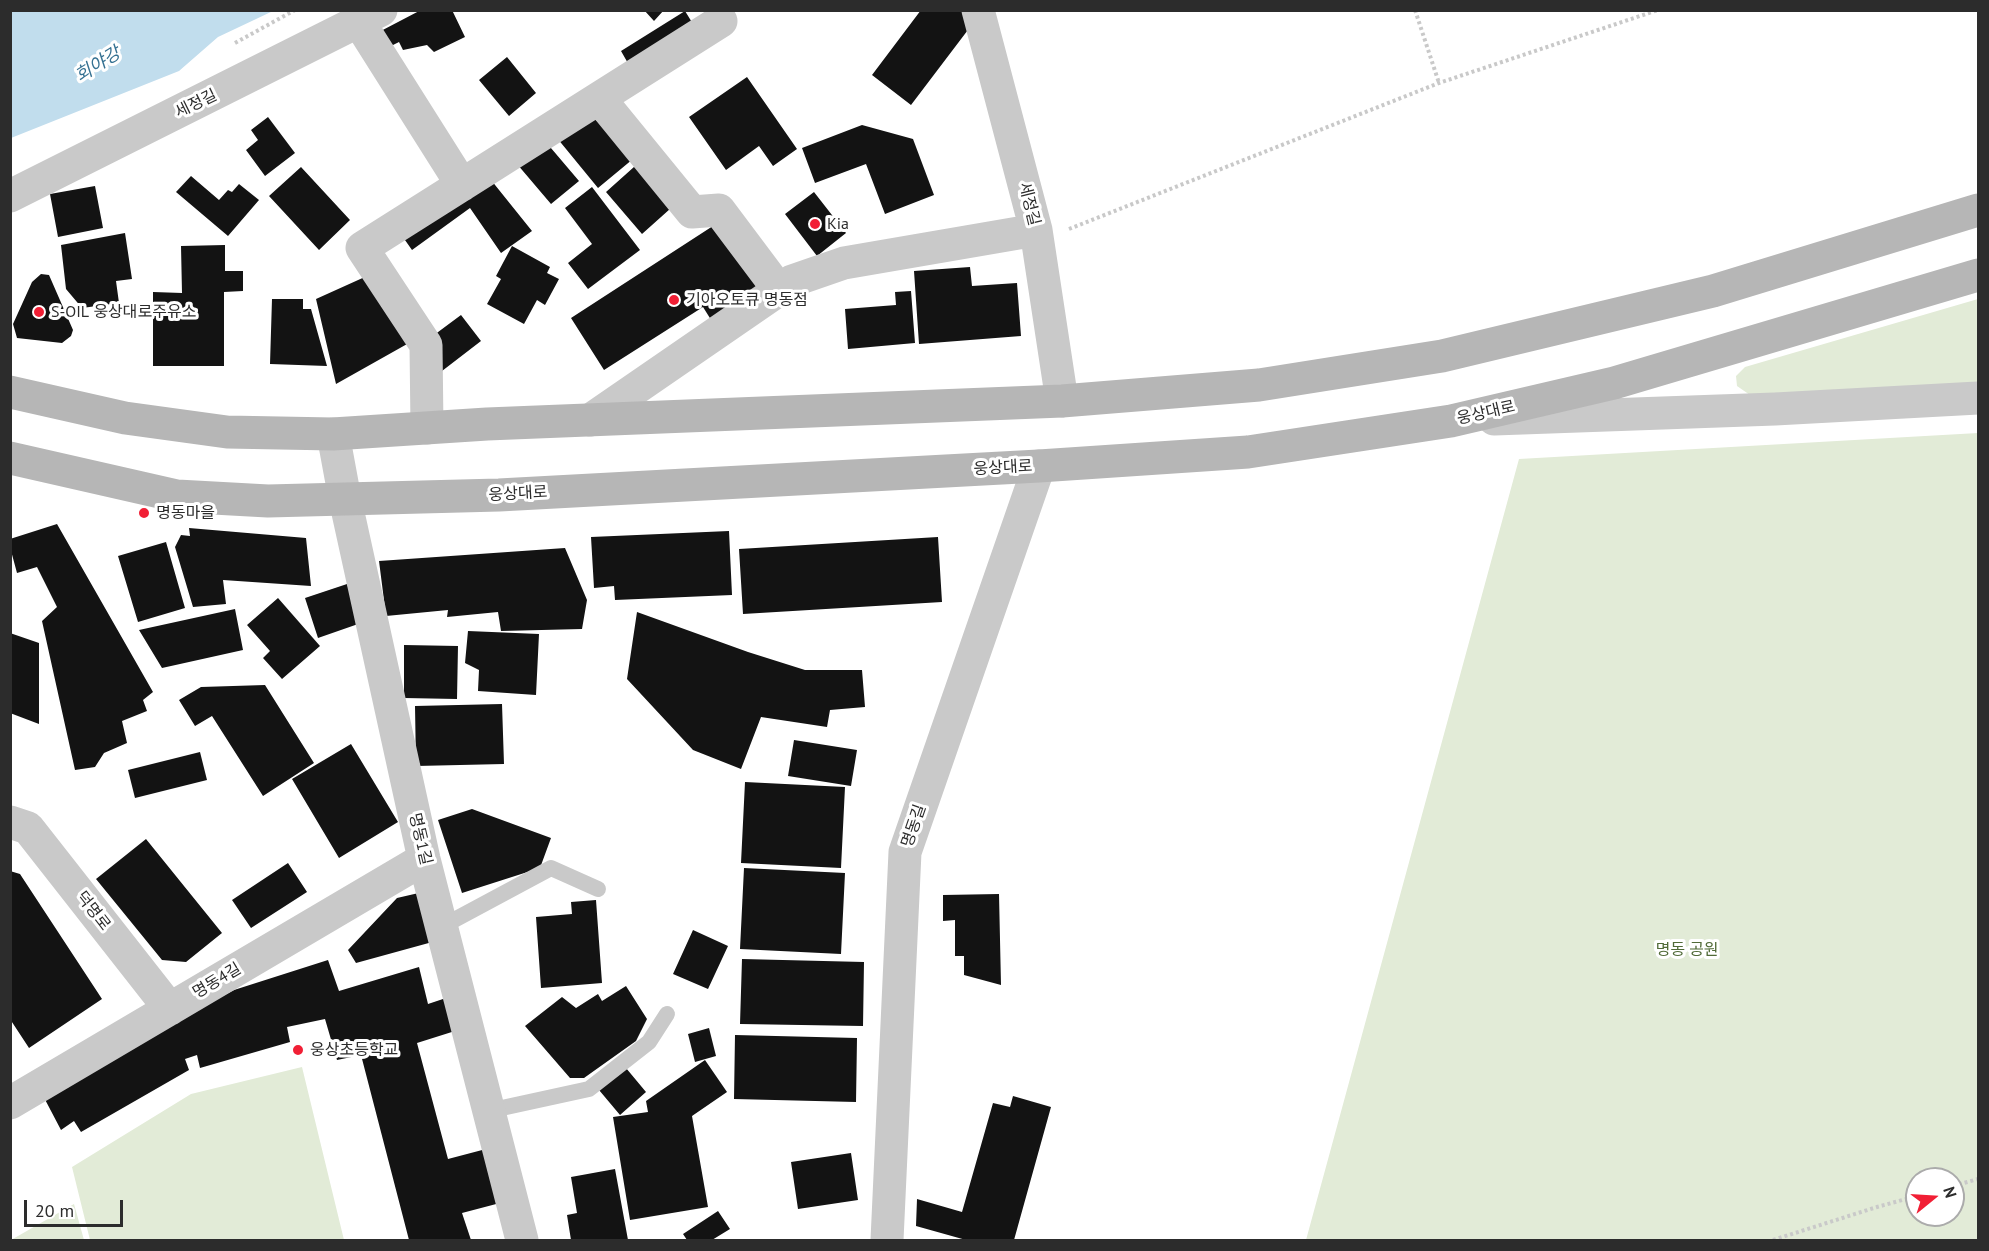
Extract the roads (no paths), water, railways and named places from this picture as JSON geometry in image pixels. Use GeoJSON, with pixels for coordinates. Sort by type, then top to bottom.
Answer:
{"type":"FeatureCollection","features":[{"type":"Feature","properties":{"kind":"main road"},"geometry":{"type":"LineString","coordinates":[[10,392],[125,418],[227,432],[333,434],[590,420],[1062,401],[1259,385],[1442,356],[1713,291],[1978,210]]}},
{"type":"Feature","properties":{"kind":"main road","name":"웅상대로"},"geometry":{"type":"LineString","coordinates":[[13,460],[177,496],[268,501],[500,495],[1039,466],[1248,452],[1450,421],[1614,383],[1978,275]]}},
{"type":"Feature","properties":{"kind":"street","name":"세정길"},"geometry":{"type":"LineString","coordinates":[[978,10],[1036,236],[1062,401]]}},
{"type":"Feature","properties":{"kind":"street","name":"세정길"},"geometry":{"type":"LineString","coordinates":[[10,196],[370,16]]}},
{"type":"Feature","properties":{"kind":"street"},"geometry":{"type":"LineString","coordinates":[[370,16],[462,185]]}},
{"type":"Feature","properties":{"kind":"street"},"geometry":{"type":"LineString","coordinates":[[427,428],[426,345],[362,248],[722,21]]}},
{"type":"Feature","properties":{"kind":"street"},"geometry":{"type":"LineString","coordinates":[[599,98],[692,212],[719,210],[779,290]]}},
{"type":"Feature","properties":{"kind":"street"},"geometry":{"type":"LineString","coordinates":[[590,420],[792,281],[844,263],[1036,236]]}},
{"type":"Feature","properties":{"kind":"street"},"geometry":{"type":"LineString","coordinates":[[1450,421],[1775,409],[1978,398]]}},
{"type":"Feature","properties":{"kind":"street","name":"명동1길"},"geometry":{"type":"LineString","coordinates":[[333,434],[345,499],[424,859],[522,1240]]}},
{"type":"Feature","properties":{"kind":"street","name":"명동길"},"geometry":{"type":"LineString","coordinates":[[887,1240],[905,852],[1039,466]]}},
{"type":"Feature","properties":{"kind":"street","name":"덕명로"},"geometry":{"type":"LineString","coordinates":[[10,822],[28,828],[170,1009]]}},
{"type":"Feature","properties":{"kind":"street","name":"명동4길"},"geometry":{"type":"LineString","coordinates":[[10,1103],[424,859]]}},
{"type":"Feature","properties":{"kind":"lane"},"geometry":{"type":"LineString","coordinates":[[441,927],[550,868],[598,889]]}},
{"type":"Feature","properties":{"kind":"lane"},"geometry":{"type":"LineString","coordinates":[[488,1111],[589,1089],[649,1042],[667,1014]]}},
{"type":"Feature","properties":{"kind":"water","name":"회야강"},"geometry":{"type":"Polygon","coordinates":[[[11,10],[273,11],[218,37],[179,71],[11,138],[11,10]]]}},
{"type":"Feature","properties":{"kind":"place","name":"Kia"},"geometry":{"type":"Point","coordinates":[815,224]}},
{"type":"Feature","properties":{"kind":"place","name":"기아오토큐 명동점"},"geometry":{"type":"Point","coordinates":[674,300]}},
{"type":"Feature","properties":{"kind":"place","name":"S-OIL 웅상대로주유소"},"geometry":{"type":"Point","coordinates":[39,312]}},
{"type":"Feature","properties":{"kind":"place","name":"명동마을"},"geometry":{"type":"Point","coordinates":[144,513]}},
{"type":"Feature","properties":{"kind":"place","name":"웅상초등학교"},"geometry":{"type":"Point","coordinates":[298,1050]}},
{"type":"Feature","properties":{"kind":"park label","name":"명동 공원"},"geometry":{"type":"Point","coordinates":[1687,950]}}]}
